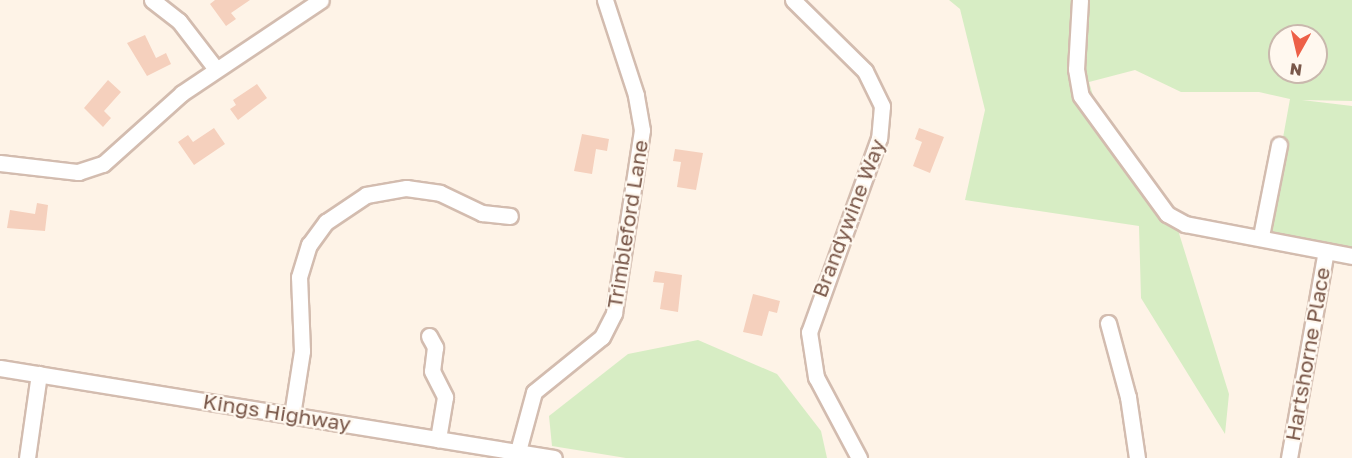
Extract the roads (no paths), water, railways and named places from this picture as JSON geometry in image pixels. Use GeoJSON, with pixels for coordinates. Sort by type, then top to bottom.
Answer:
{"type":"FeatureCollection","features":[{"type":"Feature","properties":{"kind":"street"},"geometry":{"type":"LineString","coordinates":[[152,0],[179,21],[216,69]]}},
{"type":"Feature","properties":{"kind":"street"},"geometry":{"type":"LineString","coordinates":[[0,163],[78,172],[103,165],[216,69],[321,0]]}},
{"type":"Feature","properties":{"kind":"street","name":"Trimbleford Lane"},"geometry":{"type":"LineString","coordinates":[[518,452],[534,392],[602,337],[614,313],[642,130],[636,95],[605,0]]}},
{"type":"Feature","properties":{"kind":"street","name":"Brandywine Way"},"geometry":{"type":"LineString","coordinates":[[793,0],[865,71],[882,106],[879,138],[809,332],[816,377],[859,458]]}},
{"type":"Feature","properties":{"kind":"street"},"geometry":{"type":"LineString","coordinates":[[1080,0],[1076,69],[1082,96],[1155,200],[1177,222],[1262,236],[1352,256]]}},
{"type":"Feature","properties":{"kind":"street"},"geometry":{"type":"LineString","coordinates":[[1262,236],[1279,145]]}},
{"type":"Feature","properties":{"kind":"street"},"geometry":{"type":"LineString","coordinates":[[292,415],[302,351],[298,277],[309,245],[326,222],[366,195],[406,188],[440,193],[482,213],[510,216]]}},
{"type":"Feature","properties":{"kind":"street","name":"Hartshorne Place"},"geometry":{"type":"LineString","coordinates":[[1289,458],[1326,250]]}},
{"type":"Feature","properties":{"kind":"street"},"geometry":{"type":"LineString","coordinates":[[1108,323],[1128,398],[1137,458]]}},
{"type":"Feature","properties":{"kind":"street"},"geometry":{"type":"LineString","coordinates":[[429,336],[435,347],[432,371],[445,397],[438,439]]}},
{"type":"Feature","properties":{"kind":"street","name":"Kings Highway"},"geometry":{"type":"LineString","coordinates":[[0,368],[438,439],[489,453],[518,452],[554,458]]}},
{"type":"Feature","properties":{"kind":"street"},"geometry":{"type":"LineString","coordinates":[[27,458],[39,374]]}}]}
